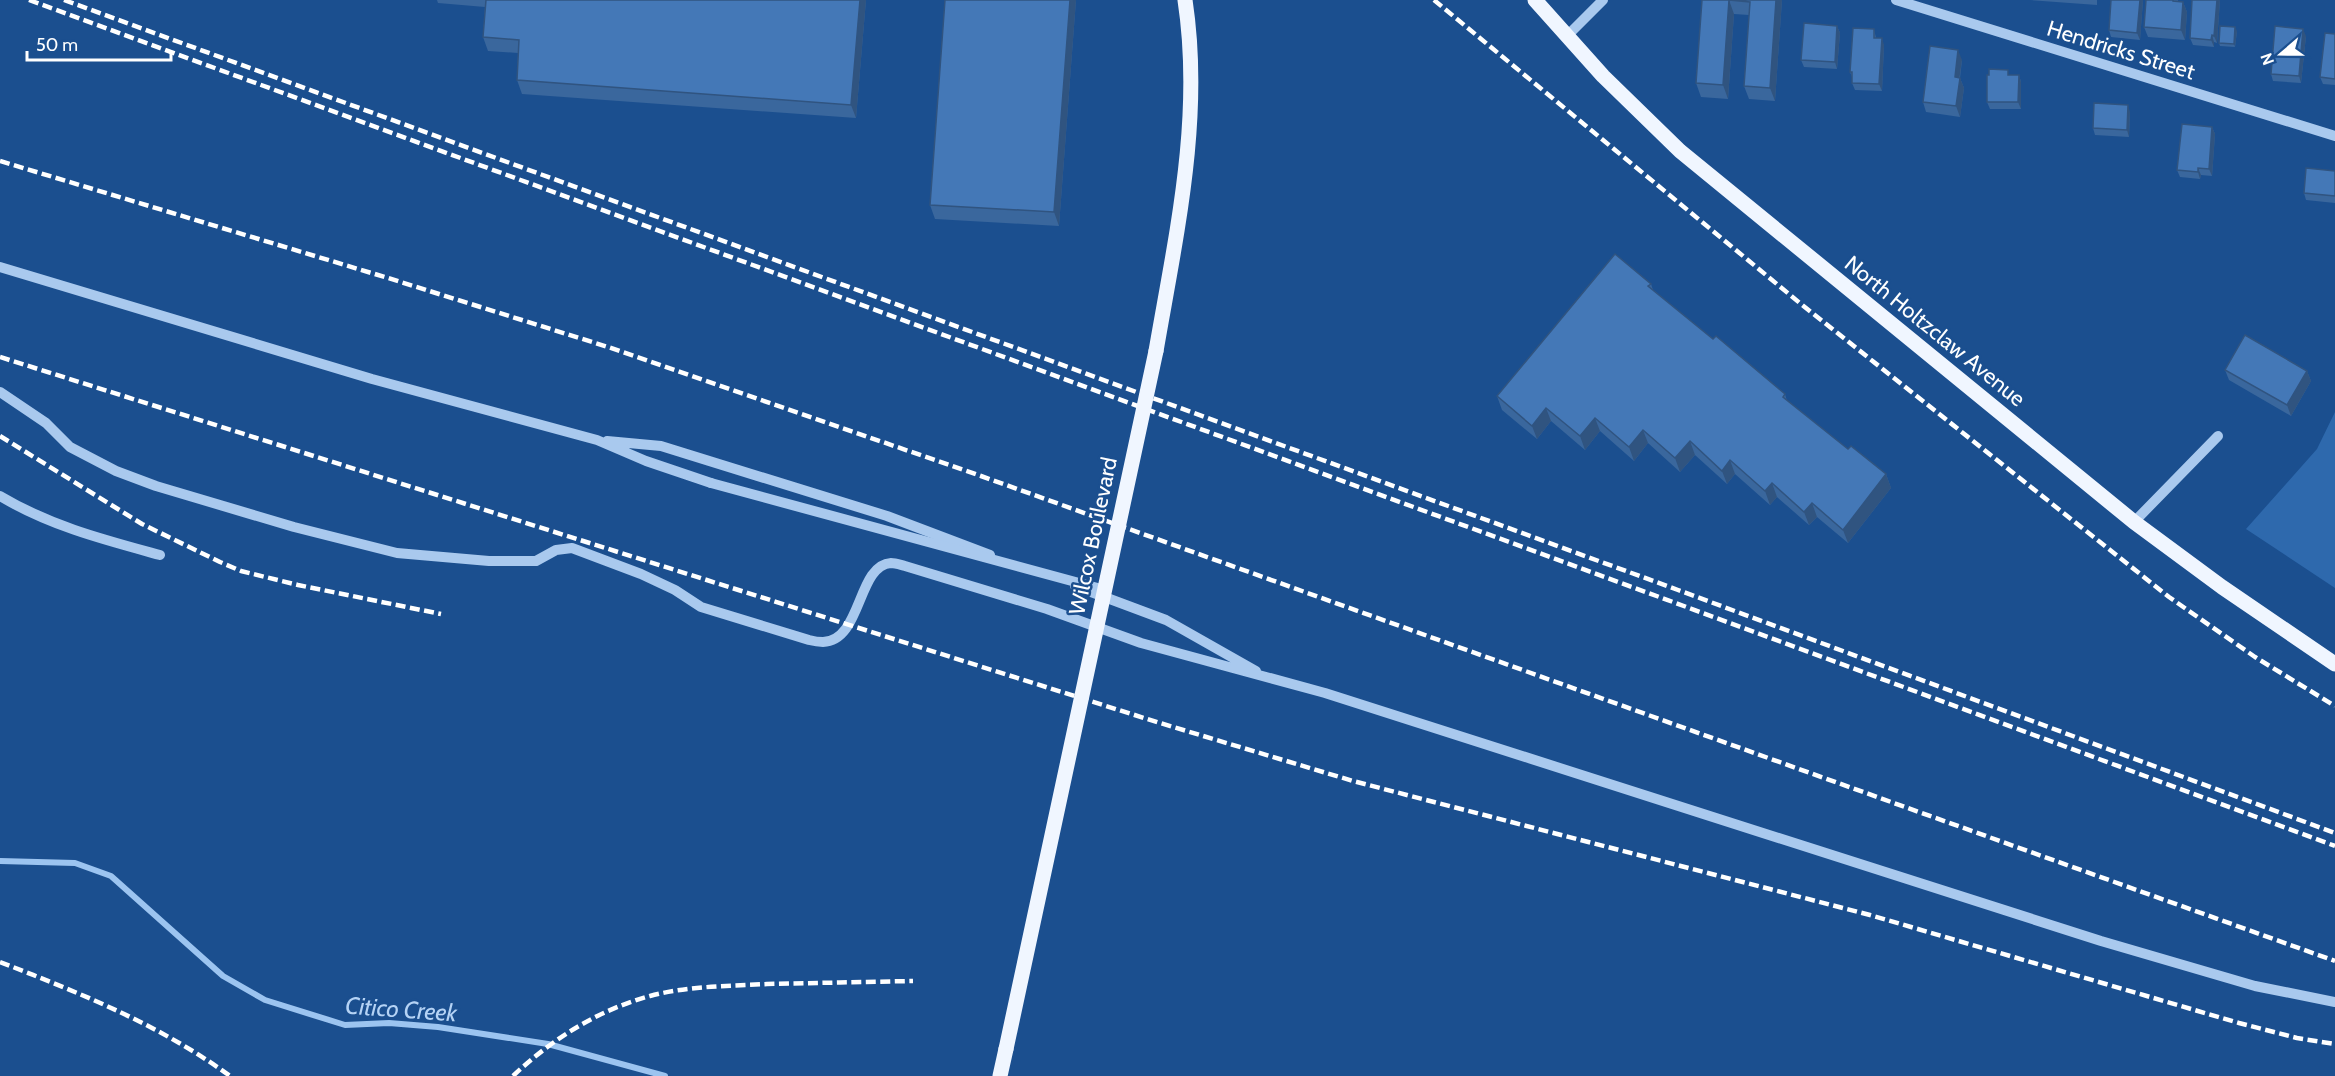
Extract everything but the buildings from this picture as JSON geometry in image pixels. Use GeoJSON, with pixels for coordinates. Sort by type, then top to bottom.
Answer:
{"type":"FeatureCollection","features":[{"type":"Feature","properties":{"kind":"main road","name":"Wilcox Boulevard"},"geometry":{"type":"LineString","coordinates":[[1000,1076],[1156,351],[1187,173],[1192,87],[1185,0]]}},
{"type":"Feature","properties":{"kind":"main road","name":"North Holtzclaw Avenue"},"geometry":{"type":"LineString","coordinates":[[1535,0],[1641,114],[1680,151],[2134,522],[2222,587],[2335,664]]}},
{"type":"Feature","properties":{"kind":"street"},"geometry":{"type":"LineString","coordinates":[[1567,36],[1603,0]]}},
{"type":"Feature","properties":{"kind":"street","name":"Hendricks Street"},"geometry":{"type":"LineString","coordinates":[[1896,0],[2335,136]]}},
{"type":"Feature","properties":{"kind":"street"},"geometry":{"type":"LineString","coordinates":[[0,267],[372,379],[597,440],[646,461],[711,483],[1105,590]]}},
{"type":"Feature","properties":{"kind":"street"},"geometry":{"type":"LineString","coordinates":[[0,392],[46,423],[70,447],[116,471],[156,486],[294,527],[397,554],[489,561],[536,561],[556,550],[572,548],[641,574],[675,590],[701,607],[809,640],[825,642],[838,636],[849,624],[870,580],[879,568],[891,563],[1047,609],[1141,643],[1347,700],[2101,941],[2255,986],[2335,1002]]}},
{"type":"Feature","properties":{"kind":"street"},"geometry":{"type":"LineString","coordinates":[[2134,522],[2218,436]]}},
{"type":"Feature","properties":{"kind":"street"},"geometry":{"type":"LineString","coordinates":[[597,440],[661,446],[886,516],[1166,620],[1272,679]]}},
{"type":"Feature","properties":{"kind":"street"},"geometry":{"type":"LineString","coordinates":[[0,496],[41,518],[77,532],[160,555]]}},
{"type":"Feature","properties":{"kind":"shaded area"},"geometry":{"type":"Polygon","coordinates":[[[2335,412],[2335,588],[2246,529],[2317,449],[2335,412]]]}},
{"type":"Feature","properties":{"kind":"waterway","name":"Citico Creek"},"geometry":{"type":"LineString","coordinates":[[0,861],[75,863],[111,876],[223,976],[265,1000],[345,1025],[389,1023],[438,1027],[548,1044],[665,1076]]}},
{"type":"Feature","properties":{"kind":"railway"},"geometry":{"type":"LineString","coordinates":[[29,0],[2335,846]]}},
{"type":"Feature","properties":{"kind":"railway"},"geometry":{"type":"LineString","coordinates":[[64,0],[1678,590],[2335,833]]}},
{"type":"Feature","properties":{"kind":"railway"},"geometry":{"type":"LineString","coordinates":[[1434,0],[1801,304],[2169,597],[2255,657],[2335,706]]}},
{"type":"Feature","properties":{"kind":"railway"},"geometry":{"type":"LineString","coordinates":[[0,161],[608,347],[981,476],[2335,961]]}},
{"type":"Feature","properties":{"kind":"railway"},"geometry":{"type":"LineString","coordinates":[[0,357],[1160,723],[1353,781],[1870,915],[2239,1023],[2297,1038],[2335,1044]]}},
{"type":"Feature","properties":{"kind":"railway"},"geometry":{"type":"LineString","coordinates":[[0,436],[142,524],[241,571],[441,614]]}},
{"type":"Feature","properties":{"kind":"railway"},"geometry":{"type":"LineString","coordinates":[[0,962],[89,998],[148,1026],[230,1076]]}},
{"type":"Feature","properties":{"kind":"railway"},"geometry":{"type":"LineString","coordinates":[[513,1076],[577,1027],[612,1009],[650,996],[693,988],[723,986],[913,981]]}}]}
